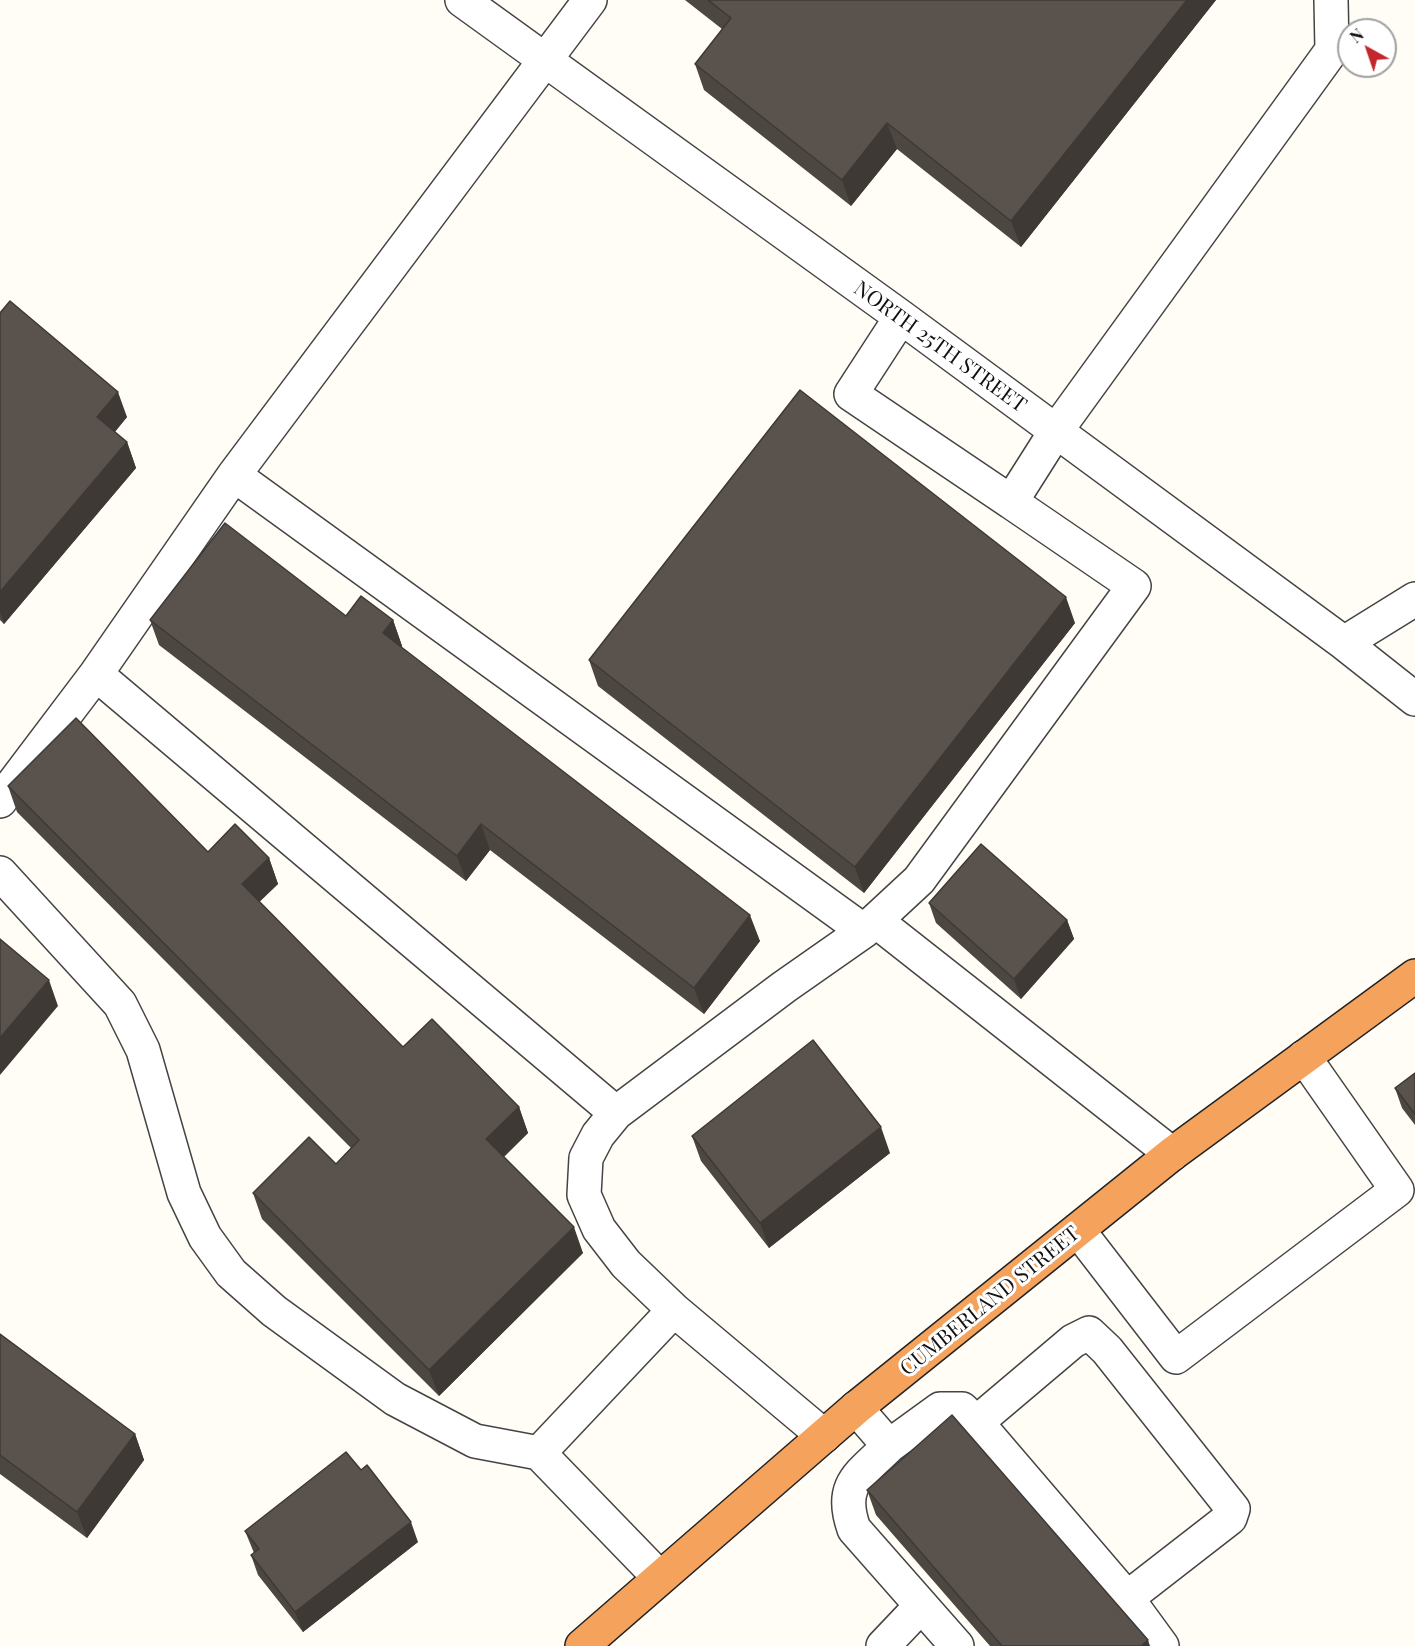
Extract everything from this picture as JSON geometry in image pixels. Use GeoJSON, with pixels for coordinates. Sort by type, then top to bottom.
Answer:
{"type":"FeatureCollection","features":[{"type":"Feature","properties":{"kind":"highway","name":"CUMBERLAND STREET"},"geometry":{"type":"LineString","coordinates":[[582,1646],[856,1408],[1172,1154],[1415,976]]}},
{"type":"Feature","properties":{"kind":"street","name":"NORTH 25TH STREET"},"geometry":{"type":"LineString","coordinates":[[462,0],[901,317],[1344,643],[1415,699]]}},
{"type":"Feature","properties":{"kind":"street"},"geometry":{"type":"LineString","coordinates":[[0,801],[96,674],[234,475],[590,0]]}},
{"type":"Feature","properties":{"kind":"street"},"geometry":{"type":"LineString","coordinates":[[1011,502],[1056,431],[1332,50],[1331,0]]}},
{"type":"Feature","properties":{"kind":"street"},"geometry":{"type":"LineString","coordinates":[[824,1436],[674,1310],[619,1255],[599,1230],[584,1195],[585,1158],[598,1135],[616,1113],[784,987],[870,926],[919,880],[1134,586],[850,394],[901,317]]}},
{"type":"Feature","properties":{"kind":"street"},"geometry":{"type":"LineString","coordinates":[[234,475],[870,926],[1172,1154]]}},
{"type":"Feature","properties":{"kind":"street"},"geometry":{"type":"LineString","coordinates":[[1344,643],[1415,599]]}},
{"type":"Feature","properties":{"kind":"street"},"geometry":{"type":"LineString","coordinates":[[96,674],[616,1113]]}},
{"type":"Feature","properties":{"kind":"street"},"geometry":{"type":"LineString","coordinates":[[0,873],[120,1004],[143,1050],[184,1192],[205,1237],[231,1273],[274,1311],[396,1399],[475,1441],[539,1453],[659,1577]]}},
{"type":"Feature","properties":{"kind":"street"},"geometry":{"type":"LineString","coordinates":[[1078,1230],[1176,1358],[1397,1190],[1304,1057]]}},
{"type":"Feature","properties":{"kind":"street"},"geometry":{"type":"LineString","coordinates":[[539,1453],[674,1310]]}},
{"type":"Feature","properties":{"kind":"street"},"geometry":{"type":"LineString","coordinates":[[976,1423],[1073,1341],[1089,1333],[1107,1350],[1233,1509],[1230,1518],[1127,1598]]}},
{"type":"Feature","properties":{"kind":"street"},"geometry":{"type":"LineString","coordinates":[[856,1408],[889,1446]]}},
{"type":"Feature","properties":{"kind":"street"},"geometry":{"type":"LineString","coordinates":[[957,1646],[854,1529],[849,1514],[849,1490],[854,1481],[889,1446],[940,1409],[962,1408],[1127,1598],[1162,1646]]}},
{"type":"Feature","properties":{"kind":"street"},"geometry":{"type":"LineString","coordinates":[[883,1646],[921,1606]]}},
{"type":"Feature","properties":{"kind":"building"},"geometry":{"type":"Polygon","coordinates":[[[708,0],[1187,0],[1011,221],[887,123],[842,180],[695,64],[731,18],[708,0]]]}},
{"type":"Feature","properties":{"kind":"building"},"geometry":{"type":"Polygon","coordinates":[[[10,301],[118,392],[97,417],[127,442],[0,592],[0,313],[10,301]]]}},
{"type":"Feature","properties":{"kind":"building"},"geometry":{"type":"Polygon","coordinates":[[[800,390],[1066,597],[855,867],[589,660],[800,390]]]}},
{"type":"Feature","properties":{"kind":"building"},"geometry":{"type":"Polygon","coordinates":[[[225,523],[346,616],[361,596],[393,620],[383,633],[750,915],[694,988],[481,824],[457,856],[150,620],[225,523]]]}},
{"type":"Feature","properties":{"kind":"building"},"geometry":{"type":"Polygon","coordinates":[[[76,718],[208,852],[235,824],[269,858],[242,884],[403,1047],[432,1019],[519,1107],[486,1139],[574,1227],[429,1370],[253,1193],[309,1137],[336,1164],[359,1140],[8,786],[76,718]]]}},
{"type":"Feature","properties":{"kind":"building"},"geometry":{"type":"Polygon","coordinates":[[[981,844],[1067,920],[1014,979],[929,903],[981,844]]]}},
{"type":"Feature","properties":{"kind":"building"},"geometry":{"type":"Polygon","coordinates":[[[0,939],[49,980],[0,1038],[0,939]]]}},
{"type":"Feature","properties":{"kind":"building"},"geometry":{"type":"Polygon","coordinates":[[[813,1040],[881,1127],[760,1223],[692,1136],[813,1040]]]}},
{"type":"Feature","properties":{"kind":"building"},"geometry":{"type":"Polygon","coordinates":[[[1415,1073],[1415,1114],[1395,1088],[1415,1073]]]}},
{"type":"Feature","properties":{"kind":"building"},"geometry":{"type":"Polygon","coordinates":[[[0,1334],[135,1434],[77,1512],[0,1455],[0,1334]]]}},
{"type":"Feature","properties":{"kind":"building"},"geometry":{"type":"Polygon","coordinates":[[[952,1415],[1148,1640],[1141,1646],[1002,1646],[867,1490],[952,1415]]]}},
{"type":"Feature","properties":{"kind":"building"},"geometry":{"type":"Polygon","coordinates":[[[346,1452],[361,1470],[367,1465],[411,1522],[295,1612],[251,1555],[259,1549],[245,1531],[346,1452]]]}}]}
